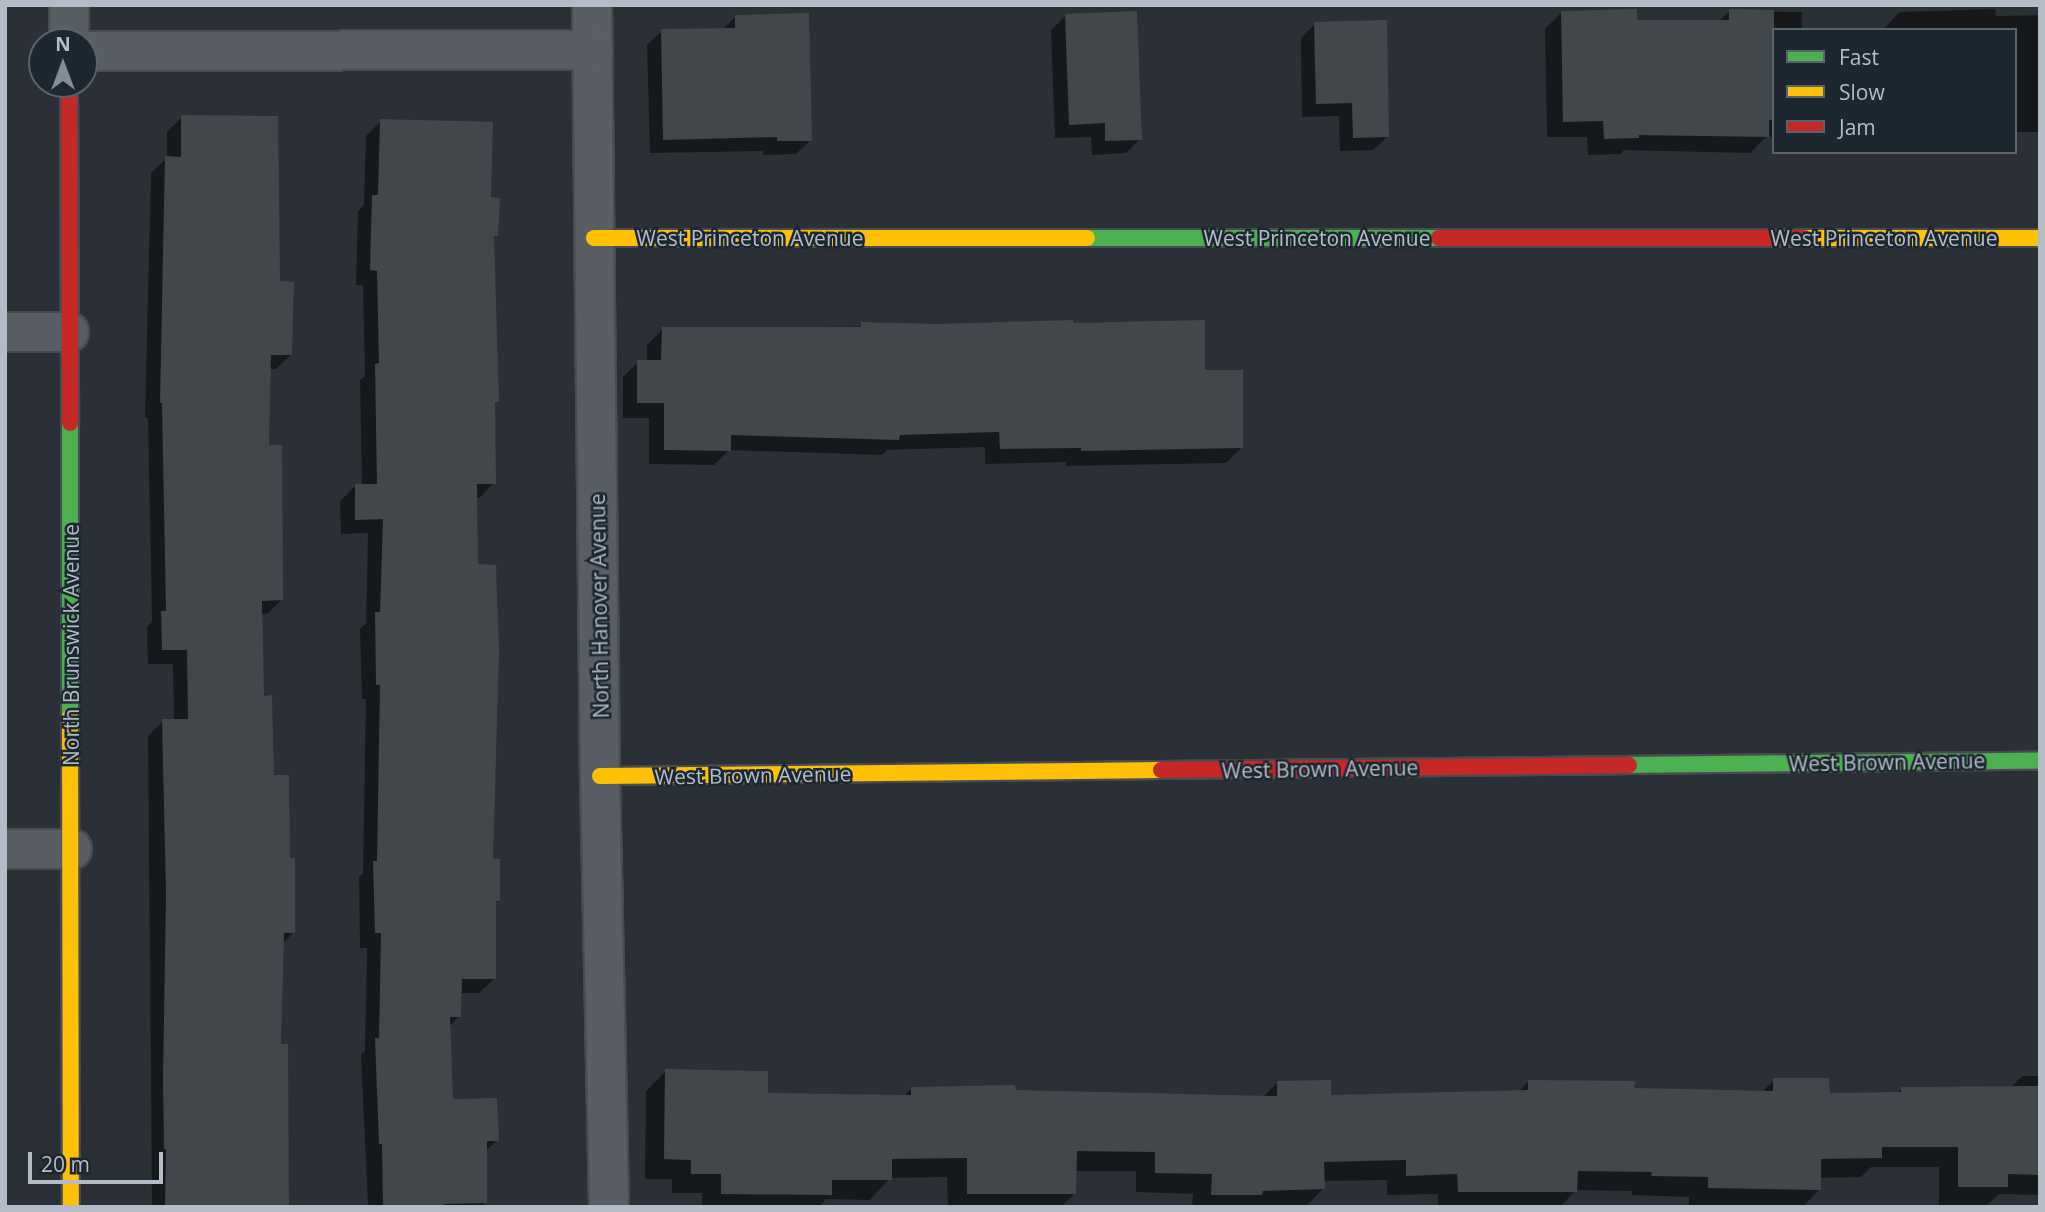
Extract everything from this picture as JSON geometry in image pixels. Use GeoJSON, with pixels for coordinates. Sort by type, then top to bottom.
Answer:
{"type":"FeatureCollection","features":[{"type":"Feature","properties":{"kind":"street"},"geometry":{"type":"LineString","coordinates":[[69,5],[69,28]]}},
{"type":"Feature","properties":{"kind":"street","name":"North Hanover Avenue"},"geometry":{"type":"LineString","coordinates":[[592,5],[600,776],[609,1207]]}},
{"type":"Feature","properties":{"kind":"street"},"geometry":{"type":"LineString","coordinates":[[98,51],[593,50]]}},
{"type":"Feature","properties":{"kind":"street","name":"North Brunswick Avenue"},"geometry":{"type":"LineString","coordinates":[[69,98],[71,1207]]}},
{"type":"Feature","properties":{"kind":"street","name":"West Princeton Avenue"},"geometry":{"type":"LineString","coordinates":[[594,238],[2040,238]]}},
{"type":"Feature","properties":{"kind":"street"},"geometry":{"type":"LineString","coordinates":[[5,332],[69,332]]}},
{"type":"Feature","properties":{"kind":"street","name":"West Brown Avenue"},"geometry":{"type":"LineString","coordinates":[[600,776],[2040,761]]}},
{"type":"Feature","properties":{"kind":"street"},"geometry":{"type":"LineString","coordinates":[[5,849],[72,849]]}},
{"type":"Feature","properties":{"kind":"building"},"geometry":{"type":"Polygon","coordinates":[[[1637,9],[1637,20],[1729,20],[1729,9],[1774,10],[1772,120],[1769,120],[1769,137],[1639,135],[1639,138],[1604,139],[1603,121],[1563,122],[1561,11],[1637,9]]]}},
{"type":"Feature","properties":{"kind":"building"},"geometry":{"type":"Polygon","coordinates":[[[1137,11],[1142,140],[1105,141],[1105,123],[1069,125],[1065,14],[1137,11]]]}},
{"type":"Feature","properties":{"kind":"building"},"geometry":{"type":"Polygon","coordinates":[[[809,13],[812,141],[777,141],[777,137],[663,140],[661,29],[735,28],[735,15],[809,13]]]}},
{"type":"Feature","properties":{"kind":"building"},"geometry":{"type":"Polygon","coordinates":[[[1387,20],[1389,137],[1353,138],[1352,103],[1316,104],[1314,22],[1387,20]]]}},
{"type":"Feature","properties":{"kind":"building"},"geometry":{"type":"Polygon","coordinates":[[[181,115],[278,116],[280,281],[294,282],[292,355],[271,355],[269,445],[282,445],[283,600],[262,601],[264,696],[272,695],[274,775],[289,775],[290,858],[295,858],[295,933],[284,933],[281,1044],[288,1044],[289,1207],[165,1207],[163,1079],[166,894],[162,719],[188,719],[187,650],[162,650],[161,611],[166,611],[160,403],[165,156],[181,157],[181,115]]]}},
{"type":"Feature","properties":{"kind":"building"},"geometry":{"type":"Polygon","coordinates":[[[380,119],[493,122],[491,197],[500,198],[498,236],[494,236],[499,402],[495,402],[496,484],[477,484],[478,564],[496,565],[499,651],[493,859],[500,859],[500,901],[496,901],[496,979],[462,979],[461,1017],[450,1017],[453,1099],[497,1098],[499,1141],[487,1141],[487,1203],[444,1204],[444,1207],[383,1207],[382,1144],[379,1144],[375,1038],[379,1038],[381,933],[375,933],[373,861],[377,861],[380,685],[376,685],[375,612],[380,612],[383,519],[355,520],[355,484],[377,484],[377,271],[370,270],[372,195],[378,195],[380,119]]]}},
{"type":"Feature","properties":{"kind":"building"},"geometry":{"type":"Polygon","coordinates":[[[1073,320],[1074,323],[1205,320],[1205,370],[1243,370],[1243,448],[1081,451],[1081,448],[1000,449],[999,432],[900,435],[899,440],[731,435],[731,451],[664,450],[664,403],[637,403],[637,360],[661,360],[662,327],[861,327],[861,322],[936,324],[1073,320]]]}},
{"type":"Feature","properties":{"kind":"building"},"geometry":{"type":"Polygon","coordinates":[[[665,1069],[768,1071],[768,1093],[911,1095],[911,1087],[1015,1085],[1016,1090],[1277,1096],[1277,1081],[1331,1080],[1331,1095],[1528,1090],[1528,1080],[1635,1081],[1634,1088],[1773,1091],[1773,1078],[1829,1078],[1830,1093],[1901,1092],[1901,1087],[2040,1086],[2040,1175],[2008,1174],[2008,1187],[1958,1187],[1958,1147],[1882,1147],[1882,1158],[1821,1159],[1821,1190],[1708,1188],[1708,1177],[1651,1176],[1652,1172],[1578,1171],[1577,1192],[1458,1192],[1457,1174],[1406,1176],[1406,1160],[1324,1162],[1325,1189],[1263,1191],[1262,1195],[1211,1195],[1212,1174],[1155,1173],[1155,1152],[1077,1151],[1076,1194],[967,1194],[967,1158],[892,1159],[892,1180],[832,1180],[832,1195],[721,1194],[721,1174],[691,1174],[691,1160],[664,1159],[665,1069]]]}},
{"type":"Feature","properties":{"kind":"traffic: fast"},"geometry":{"type":"LineString","coordinates":[[1087,238],[1439,238]]}},
{"type":"Feature","properties":{"kind":"traffic: fast"},"geometry":{"type":"LineString","coordinates":[[70,423],[70,717]]}},
{"type":"Feature","properties":{"kind":"traffic: fast"},"geometry":{"type":"LineString","coordinates":[[1629,765],[2040,761]]}},
{"type":"Feature","properties":{"kind":"traffic: slow"},"geometry":{"type":"LineString","coordinates":[[594,238],[1087,238]]}},
{"type":"Feature","properties":{"kind":"traffic: slow"},"geometry":{"type":"LineString","coordinates":[[1804,238],[2040,238]]}},
{"type":"Feature","properties":{"kind":"traffic: slow"},"geometry":{"type":"LineString","coordinates":[[70,717],[71,1207]]}},
{"type":"Feature","properties":{"kind":"traffic: slow"},"geometry":{"type":"LineString","coordinates":[[600,776],[1161,770]]}},
{"type":"Feature","properties":{"kind":"traffic: jam"},"geometry":{"type":"LineString","coordinates":[[69,98],[70,423]]}},
{"type":"Feature","properties":{"kind":"traffic: jam"},"geometry":{"type":"LineString","coordinates":[[1439,238],[1804,238]]}},
{"type":"Feature","properties":{"kind":"traffic: jam"},"geometry":{"type":"LineString","coordinates":[[1161,770],[1629,765]]}}]}
